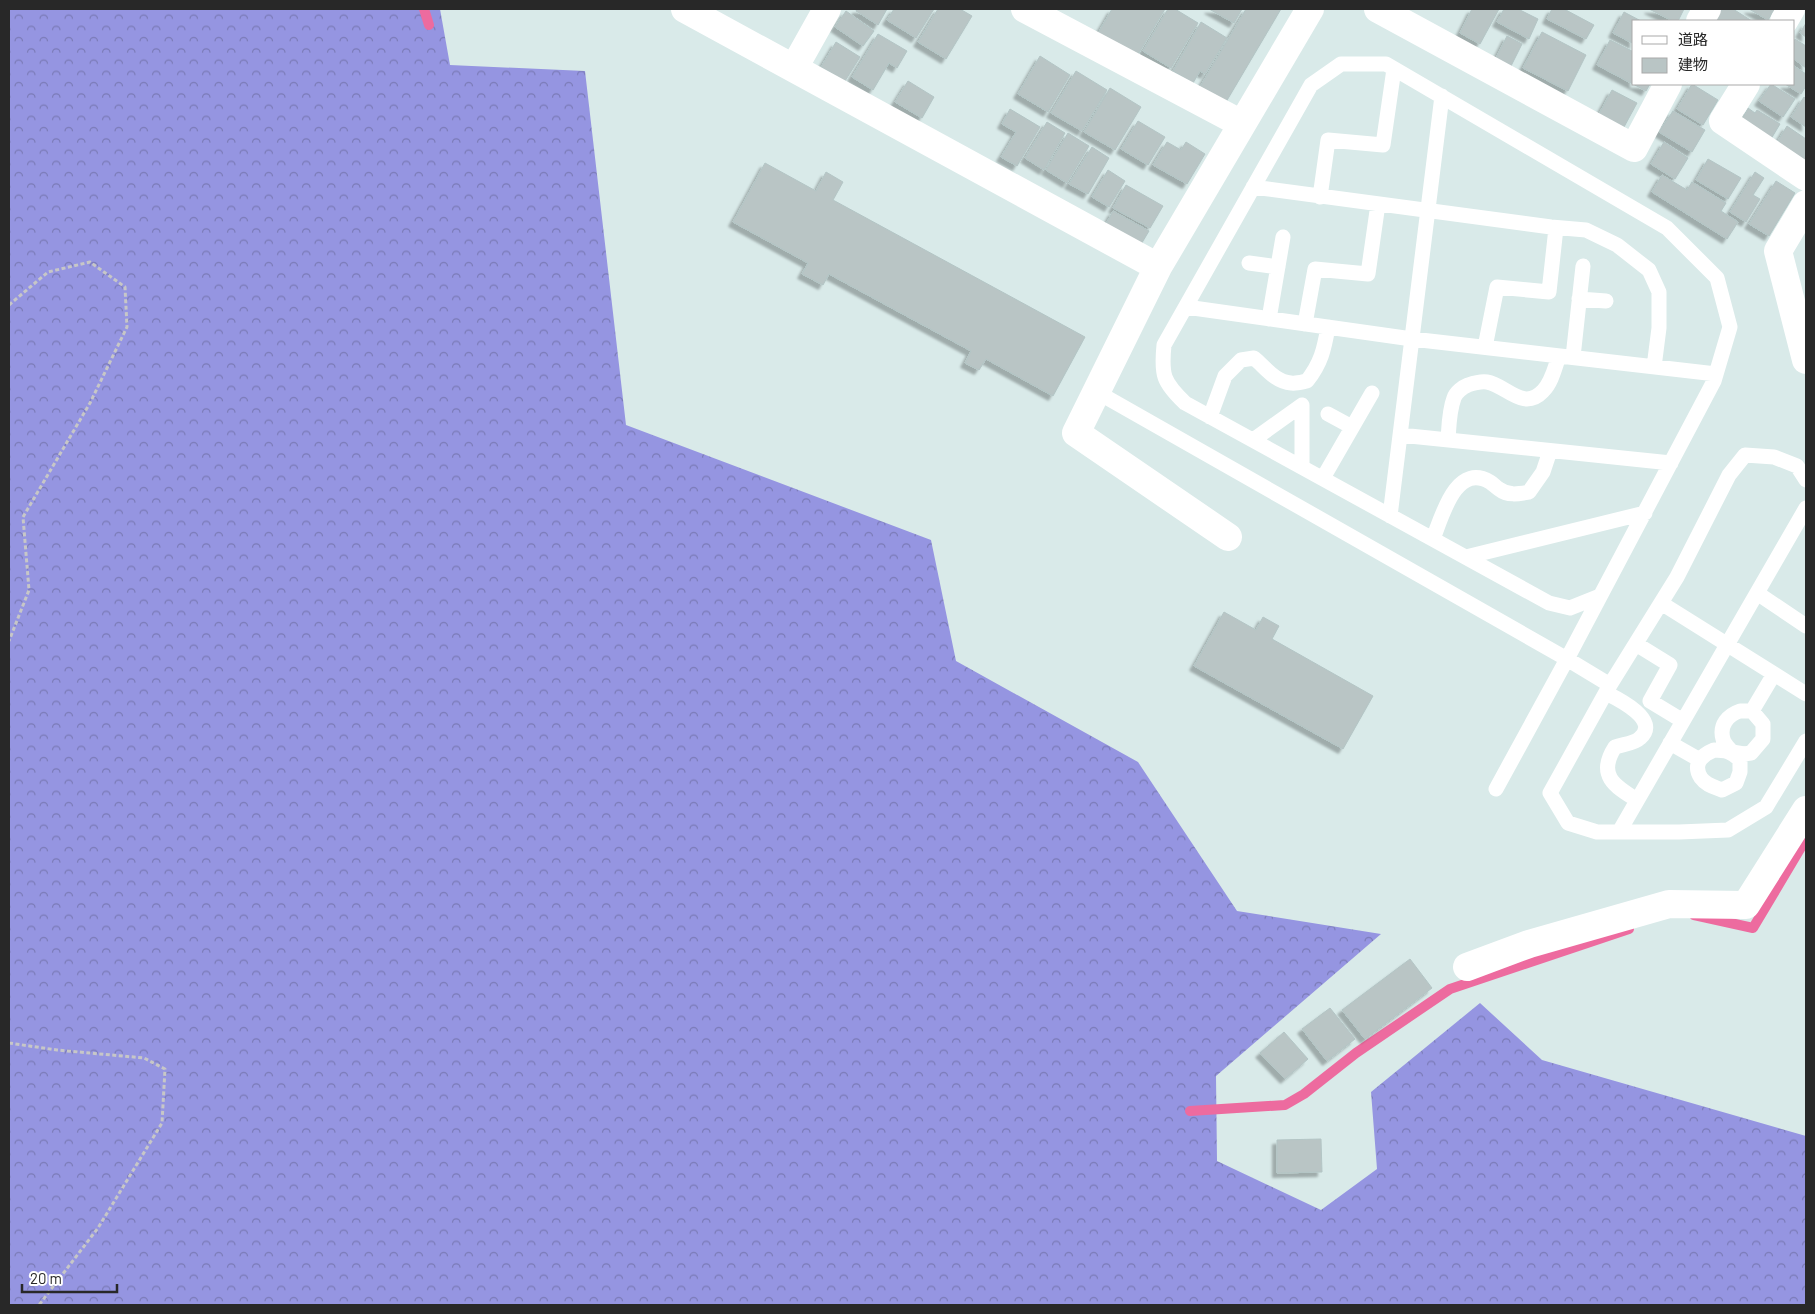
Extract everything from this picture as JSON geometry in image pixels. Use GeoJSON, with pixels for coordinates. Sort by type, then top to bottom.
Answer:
{"type":"FeatureCollection","features":[{"type":"Feature","properties":{"kind":"street"},"geometry":{"type":"LineString","coordinates":[[685,9],[1158,268]]}},
{"type":"Feature","properties":{"kind":"street"},"geometry":{"type":"LineString","coordinates":[[794,68],[827,9]]}},
{"type":"Feature","properties":{"kind":"street"},"geometry":{"type":"LineString","coordinates":[[1025,9],[1242,124]]}},
{"type":"Feature","properties":{"kind":"street"},"geometry":{"type":"LineString","coordinates":[[1228,537],[1076,434],[1158,268],[1310,9]]}},
{"type":"Feature","properties":{"kind":"street"},"geometry":{"type":"LineString","coordinates":[[1378,9],[1634,148],[1667,85]]}},
{"type":"Feature","properties":{"kind":"street"},"geometry":{"type":"LineString","coordinates":[[1701,20],[1707,9]]}},
{"type":"Feature","properties":{"kind":"street"},"geometry":{"type":"LineString","coordinates":[[1785,20],[1791,9]]}},
{"type":"Feature","properties":{"kind":"street"},"geometry":{"type":"LineString","coordinates":[[1745,85],[1723,121],[1806,177]]}},
{"type":"Feature","properties":{"kind":"street"},"geometry":{"type":"LineString","coordinates":[[1804,214],[1778,251],[1806,360]]}},
{"type":"Feature","properties":{"kind":"street"},"geometry":{"type":"LineString","coordinates":[[1467,967],[1529,944],[1669,904],[1746,906],[1806,810]]}},
{"type":"Feature","properties":{"kind":"lane"},"geometry":{"type":"LineString","coordinates":[[1496,789],[1566,660],[1714,382],[1730,327],[1717,278],[1667,228],[1386,64],[1341,64],[1311,84],[1164,345],[1162,367],[1169,388],[1185,403],[1549,603],[1570,608],[1600,596]]}},
{"type":"Feature","properties":{"kind":"lane"},"geometry":{"type":"LineString","coordinates":[[1320,196],[1328,140],[1383,145],[1394,69]]}},
{"type":"Feature","properties":{"kind":"lane"},"geometry":{"type":"LineString","coordinates":[[1390,516],[1442,96]]}},
{"type":"Feature","properties":{"kind":"lane"},"geometry":{"type":"LineString","coordinates":[[1253,187],[1556,228],[1586,230],[1617,245],[1649,270],[1659,292],[1659,328],[1654,367]]}},
{"type":"Feature","properties":{"kind":"lane"},"geometry":{"type":"LineString","coordinates":[[1305,324],[1315,269],[1368,274],[1378,204]]}},
{"type":"Feature","properties":{"kind":"lane"},"geometry":{"type":"LineString","coordinates":[[1484,347],[1497,287],[1549,292],[1556,228]]}},
{"type":"Feature","properties":{"kind":"lane"},"geometry":{"type":"LineString","coordinates":[[1269,319],[1283,237]]}},
{"type":"Feature","properties":{"kind":"lane"},"geometry":{"type":"LineString","coordinates":[[1249,263],[1278,267]]}},
{"type":"Feature","properties":{"kind":"lane"},"geometry":{"type":"LineString","coordinates":[[1448,440],[1454,395],[1464,387],[1477,382],[1488,382],[1518,398],[1531,398],[1542,392],[1566,357],[1579,299],[1583,266]]}},
{"type":"Feature","properties":{"kind":"lane"},"geometry":{"type":"LineString","coordinates":[[1579,299],[1606,301]]}},
{"type":"Feature","properties":{"kind":"lane"},"geometry":{"type":"LineString","coordinates":[[1186,307],[1412,339],[1716,374]]}},
{"type":"Feature","properties":{"kind":"lane"},"geometry":{"type":"LineString","coordinates":[[1210,417],[1225,376],[1241,360],[1254,358],[1271,375],[1290,384],[1307,381],[1317,369],[1323,355],[1328,327]]}},
{"type":"Feature","properties":{"kind":"lane"},"geometry":{"type":"LineString","coordinates":[[1097,392],[1566,660],[1631,706],[1646,724],[1645,730],[1642,737],[1634,742],[1615,747],[1608,758],[1606,767],[1614,784],[1638,800]]}},
{"type":"Feature","properties":{"kind":"lane"},"geometry":{"type":"LineString","coordinates":[[1323,478],[1372,393]]}},
{"type":"Feature","properties":{"kind":"lane"},"geometry":{"type":"LineString","coordinates":[[1253,440],[1302,405],[1302,467]]}},
{"type":"Feature","properties":{"kind":"lane"},"geometry":{"type":"LineString","coordinates":[[1328,414],[1352,427]]}},
{"type":"Feature","properties":{"kind":"lane"},"geometry":{"type":"LineString","coordinates":[[1400,435],[1671,463]]}},
{"type":"Feature","properties":{"kind":"lane"},"geometry":{"type":"LineString","coordinates":[[1432,538],[1444,511],[1460,483],[1468,478],[1480,477],[1492,483],[1500,491],[1512,495],[1529,492],[1543,472],[1550,451]]}},
{"type":"Feature","properties":{"kind":"lane"},"geometry":{"type":"LineString","coordinates":[[1806,480],[1796,466],[1774,457],[1744,456],[1729,475],[1677,577],[1608,689],[1550,792],[1568,823],[1597,832],[1728,830],[1766,807],[1806,741]]}},
{"type":"Feature","properties":{"kind":"lane"},"geometry":{"type":"LineString","coordinates":[[1619,832],[1806,508]]}},
{"type":"Feature","properties":{"kind":"lane"},"geometry":{"type":"LineString","coordinates":[[1466,557],[1645,512]]}},
{"type":"Feature","properties":{"kind":"lane"},"geometry":{"type":"LineString","coordinates":[[1757,593],[1806,626]]}},
{"type":"Feature","properties":{"kind":"lane"},"geometry":{"type":"LineString","coordinates":[[1661,604],[1806,694]]}},
{"type":"Feature","properties":{"kind":"lane"},"geometry":{"type":"LineString","coordinates":[[1636,644],[1670,665],[1650,701],[1683,721]]}},
{"type":"Feature","properties":{"kind":"lane"},"geometry":{"type":"LineString","coordinates":[[1752,711],[1774,674]]}},
{"type":"Feature","properties":{"kind":"lane"},"geometry":{"type":"LineString","coordinates":[[1732,752],[1714,750],[1704,754],[1700,760],[1698,770],[1701,778],[1710,786],[1722,790],[1736,783],[1740,772],[1740,760],[1732,752],[1723,741],[1722,733],[1725,721],[1732,714],[1740,711],[1752,711],[1763,724],[1763,738],[1751,753],[1732,752]]}},
{"type":"Feature","properties":{"kind":"lane"},"geometry":{"type":"LineString","coordinates":[[1670,743],[1700,760]]}},
{"type":"Feature","properties":{"kind":"path"},"geometry":{"type":"LineString","coordinates":[[9,305],[48,272],[90,262],[125,287],[127,327],[90,403],[23,517],[29,590],[9,641]]}},
{"type":"Feature","properties":{"kind":"path"},"geometry":{"type":"LineString","coordinates":[[9,1043],[57,1050],[144,1058],[165,1070],[162,1123],[98,1228],[39,1305]]}},
{"type":"Feature","properties":{"kind":"green space"},"geometry":{"type":"Polygon","coordinates":[[[9,9],[440,9],[450,65],[585,71],[626,425],[931,540],[956,661],[1138,762],[1237,911],[1381,934],[1216,1076],[1217,1161],[1321,1210],[1377,1169],[1371,1092],[1480,1003],[1542,1060],[1806,1136],[1806,1305],[9,1305],[9,9]]]}},
{"type":"Feature","properties":{"kind":"building"},"geometry":{"type":"Polygon","coordinates":[[[857,9],[887,9],[878,25],[856,11],[857,9]]]}},
{"type":"Feature","properties":{"kind":"building"},"geometry":{"type":"Polygon","coordinates":[[[894,9],[934,9],[916,38],[887,20],[894,9]]]}},
{"type":"Feature","properties":{"kind":"building"},"geometry":{"type":"Polygon","coordinates":[[[938,9],[960,9],[972,16],[946,59],[918,42],[938,9]]]}},
{"type":"Feature","properties":{"kind":"building"},"geometry":{"type":"Polygon","coordinates":[[[1112,9],[1165,9],[1136,58],[1097,35],[1112,9]]]}},
{"type":"Feature","properties":{"kind":"building"},"geometry":{"type":"Polygon","coordinates":[[[1168,9],[1175,9],[1198,23],[1171,68],[1143,51],[1168,9]]]}},
{"type":"Feature","properties":{"kind":"building"},"geometry":{"type":"Polygon","coordinates":[[[1209,9],[1242,9],[1234,23],[1209,9]]]}},
{"type":"Feature","properties":{"kind":"building"},"geometry":{"type":"Polygon","coordinates":[[[1246,9],[1281,9],[1226,102],[1200,87],[1246,9]]]}},
{"type":"Feature","properties":{"kind":"building"},"geometry":{"type":"Polygon","coordinates":[[[1472,9],[1499,9],[1480,44],[1460,33],[1472,9]]]}},
{"type":"Feature","properties":{"kind":"building"},"geometry":{"type":"Polygon","coordinates":[[[1504,9],[1518,9],[1538,19],[1529,39],[1497,22],[1504,9]]]}},
{"type":"Feature","properties":{"kind":"building"},"geometry":{"type":"Polygon","coordinates":[[[1552,9],[1564,9],[1594,25],[1586,39],[1547,19],[1552,9]]]}},
{"type":"Feature","properties":{"kind":"building"},"geometry":{"type":"Polygon","coordinates":[[[1649,9],[1684,9],[1678,20],[1671,20],[1649,9]]]}},
{"type":"Feature","properties":{"kind":"building"},"geometry":{"type":"Polygon","coordinates":[[[1722,9],[1733,9],[1750,20],[1715,20],[1722,9]]]}},
{"type":"Feature","properties":{"kind":"building"},"geometry":{"type":"Polygon","coordinates":[[[1749,9],[1775,9],[1768,20],[1749,9]]]}},
{"type":"Feature","properties":{"kind":"building"},"geometry":{"type":"Polygon","coordinates":[[[846,11],[874,31],[863,46],[835,27],[846,11]]]}},
{"type":"Feature","properties":{"kind":"building"},"geometry":{"type":"Polygon","coordinates":[[[1624,12],[1639,20],[1632,20],[1632,43],[1613,33],[1624,12]]]}},
{"type":"Feature","properties":{"kind":"building"},"geometry":{"type":"Polygon","coordinates":[[[1201,22],[1227,38],[1205,74],[1200,71],[1193,83],[1173,71],[1201,22]]]}},
{"type":"Feature","properties":{"kind":"building"},"geometry":{"type":"Polygon","coordinates":[[[1806,23],[1806,37],[1800,33],[1806,23]]]}},
{"type":"Feature","properties":{"kind":"building"},"geometry":{"type":"Polygon","coordinates":[[[1542,32],[1586,55],[1568,91],[1523,68],[1542,32]]]}},
{"type":"Feature","properties":{"kind":"building"},"geometry":{"type":"Polygon","coordinates":[[[878,34],[907,51],[897,68],[889,63],[873,90],[852,77],[878,34]]]}},
{"type":"Feature","properties":{"kind":"building"},"geometry":{"type":"Polygon","coordinates":[[[1507,36],[1522,44],[1511,66],[1496,58],[1507,36]]]}},
{"type":"Feature","properties":{"kind":"building"},"geometry":{"type":"Polygon","coordinates":[[[1795,39],[1806,46],[1806,68],[1795,60],[1795,39]]]}},
{"type":"Feature","properties":{"kind":"building"},"geometry":{"type":"Polygon","coordinates":[[[1610,40],[1632,51],[1632,84],[1597,65],[1610,40]]]}},
{"type":"Feature","properties":{"kind":"building"},"geometry":{"type":"Polygon","coordinates":[[[836,42],[860,57],[845,81],[821,67],[836,42]]]}},
{"type":"Feature","properties":{"kind":"building"},"geometry":{"type":"Polygon","coordinates":[[[1040,56],[1070,75],[1048,112],[1018,94],[1040,56]]]}},
{"type":"Feature","properties":{"kind":"building"},"geometry":{"type":"Polygon","coordinates":[[[1795,67],[1806,74],[1806,86],[1801,94],[1787,85],[1795,85],[1795,67]]]}},
{"type":"Feature","properties":{"kind":"building"},"geometry":{"type":"Polygon","coordinates":[[[1076,71],[1107,90],[1082,131],[1051,113],[1076,71]]]}},
{"type":"Feature","properties":{"kind":"building"},"geometry":{"type":"Polygon","coordinates":[[[908,81],[934,97],[922,118],[895,102],[908,81]]]}},
{"type":"Feature","properties":{"kind":"building"},"geometry":{"type":"Polygon","coordinates":[[[1635,85],[1649,85],[1646,91],[1635,85]]]}},
{"type":"Feature","properties":{"kind":"building"},"geometry":{"type":"Polygon","coordinates":[[[1691,85],[1718,100],[1703,125],[1677,109],[1691,85]]]}},
{"type":"Feature","properties":{"kind":"building"},"geometry":{"type":"Polygon","coordinates":[[[1770,85],[1795,99],[1783,117],[1759,101],[1770,85]]]}},
{"type":"Feature","properties":{"kind":"building"},"geometry":{"type":"Polygon","coordinates":[[[1110,88],[1141,107],[1115,150],[1084,132],[1110,88]]]}},
{"type":"Feature","properties":{"kind":"building"},"geometry":{"type":"Polygon","coordinates":[[[1612,90],[1637,103],[1624,127],[1599,114],[1612,90]]]}},
{"type":"Feature","properties":{"kind":"building"},"geometry":{"type":"Polygon","coordinates":[[[1804,97],[1806,99],[1806,127],[1791,117],[1804,97]]]}},
{"type":"Feature","properties":{"kind":"building"},"geometry":{"type":"Polygon","coordinates":[[[1748,108],[1755,113],[1757,110],[1780,124],[1768,144],[1741,121],[1748,108]]]}},
{"type":"Feature","properties":{"kind":"building"},"geometry":{"type":"Polygon","coordinates":[[[1010,109],[1040,127],[1017,166],[1001,157],[1016,132],[1002,124],[1010,109]]]}},
{"type":"Feature","properties":{"kind":"building"},"geometry":{"type":"Polygon","coordinates":[[[1673,111],[1705,130],[1692,152],[1659,132],[1673,111]]]}},
{"type":"Feature","properties":{"kind":"building"},"geometry":{"type":"Polygon","coordinates":[[[1138,121],[1165,137],[1148,165],[1121,149],[1138,121]]]}},
{"type":"Feature","properties":{"kind":"building"},"geometry":{"type":"Polygon","coordinates":[[[1047,122],[1065,133],[1044,170],[1025,158],[1047,122]]]}},
{"type":"Feature","properties":{"kind":"building"},"geometry":{"type":"Polygon","coordinates":[[[1787,126],[1806,139],[1806,164],[1773,149],[1787,126]]]}},
{"type":"Feature","properties":{"kind":"building"},"geometry":{"type":"Polygon","coordinates":[[[1068,133],[1089,146],[1067,183],[1046,170],[1068,133]]]}},
{"type":"Feature","properties":{"kind":"building"},"geometry":{"type":"Polygon","coordinates":[[[1167,142],[1181,150],[1186,142],[1205,154],[1187,184],[1153,165],[1167,142]]]}},
{"type":"Feature","properties":{"kind":"building"},"geometry":{"type":"Polygon","coordinates":[[[1664,142],[1688,158],[1675,179],[1651,164],[1664,142]]]}},
{"type":"Feature","properties":{"kind":"building"},"geometry":{"type":"Polygon","coordinates":[[[1092,147],[1109,158],[1088,194],[1069,184],[1092,147]]]}},
{"type":"Feature","properties":{"kind":"building"},"geometry":{"type":"Polygon","coordinates":[[[1708,159],[1741,178],[1728,199],[1696,180],[1708,159]]]}},
{"type":"Feature","properties":{"kind":"building"},"geometry":{"type":"Polygon","coordinates":[[[765,163],[816,191],[826,172],[843,182],[833,200],[1085,337],[1053,396],[986,359],[979,370],[965,363],[971,351],[829,274],[823,285],[802,274],[808,263],[733,222],[765,163]]]}},
{"type":"Feature","properties":{"kind":"building"},"geometry":{"type":"Polygon","coordinates":[[[1108,170],[1125,181],[1109,207],[1092,197],[1108,170]]]}},
{"type":"Feature","properties":{"kind":"building"},"geometry":{"type":"Polygon","coordinates":[[[1755,172],[1764,178],[1753,195],[1760,199],[1746,222],[1730,212],[1755,172]]]}},
{"type":"Feature","properties":{"kind":"building"},"geometry":{"type":"Polygon","coordinates":[[[1662,175],[1687,190],[1692,182],[1726,203],[1721,211],[1738,222],[1727,239],[1652,192],[1662,175]]]}},
{"type":"Feature","properties":{"kind":"building"},"geometry":{"type":"Polygon","coordinates":[[[1776,181],[1795,193],[1769,236],[1749,224],[1776,181]]]}},
{"type":"Feature","properties":{"kind":"building"},"geometry":{"type":"Polygon","coordinates":[[[1126,185],[1163,206],[1150,228],[1113,208],[1126,185]]]}},
{"type":"Feature","properties":{"kind":"building"},"geometry":{"type":"Polygon","coordinates":[[[1113,211],[1149,231],[1140,246],[1105,226],[1113,211]]]}},
{"type":"Feature","properties":{"kind":"building"},"geometry":{"type":"Polygon","coordinates":[[[1224,612],[1256,630],[1263,617],[1279,626],[1272,639],[1373,696],[1343,749],[1194,666],[1224,612]]]}},
{"type":"Feature","properties":{"kind":"building"},"geometry":{"type":"Polygon","coordinates":[[[1410,959],[1432,988],[1365,1039],[1342,1010],[1410,959]]]}},
{"type":"Feature","properties":{"kind":"building"},"geometry":{"type":"Polygon","coordinates":[[[1330,1008],[1355,1039],[1327,1061],[1302,1029],[1330,1008]]]}},
{"type":"Feature","properties":{"kind":"building"},"geometry":{"type":"Polygon","coordinates":[[[1284,1032],[1308,1059],[1285,1079],[1260,1053],[1284,1032]]]}},
{"type":"Feature","properties":{"kind":"building"},"geometry":{"type":"Polygon","coordinates":[[[1321,1139],[1322,1172],[1277,1173],[1277,1140],[1321,1139]]]}},
{"type":"Feature","properties":{"kind":"waterway"},"geometry":{"type":"LineString","coordinates":[[424,9],[429,25]]}},
{"type":"Feature","properties":{"kind":"waterway"},"geometry":{"type":"LineString","coordinates":[[1694,915],[1753,928],[1806,839]]}},
{"type":"Feature","properties":{"kind":"waterway"},"geometry":{"type":"LineString","coordinates":[[1190,1111],[1285,1105],[1304,1094],[1356,1053],[1450,989],[1629,929]]}}]}
